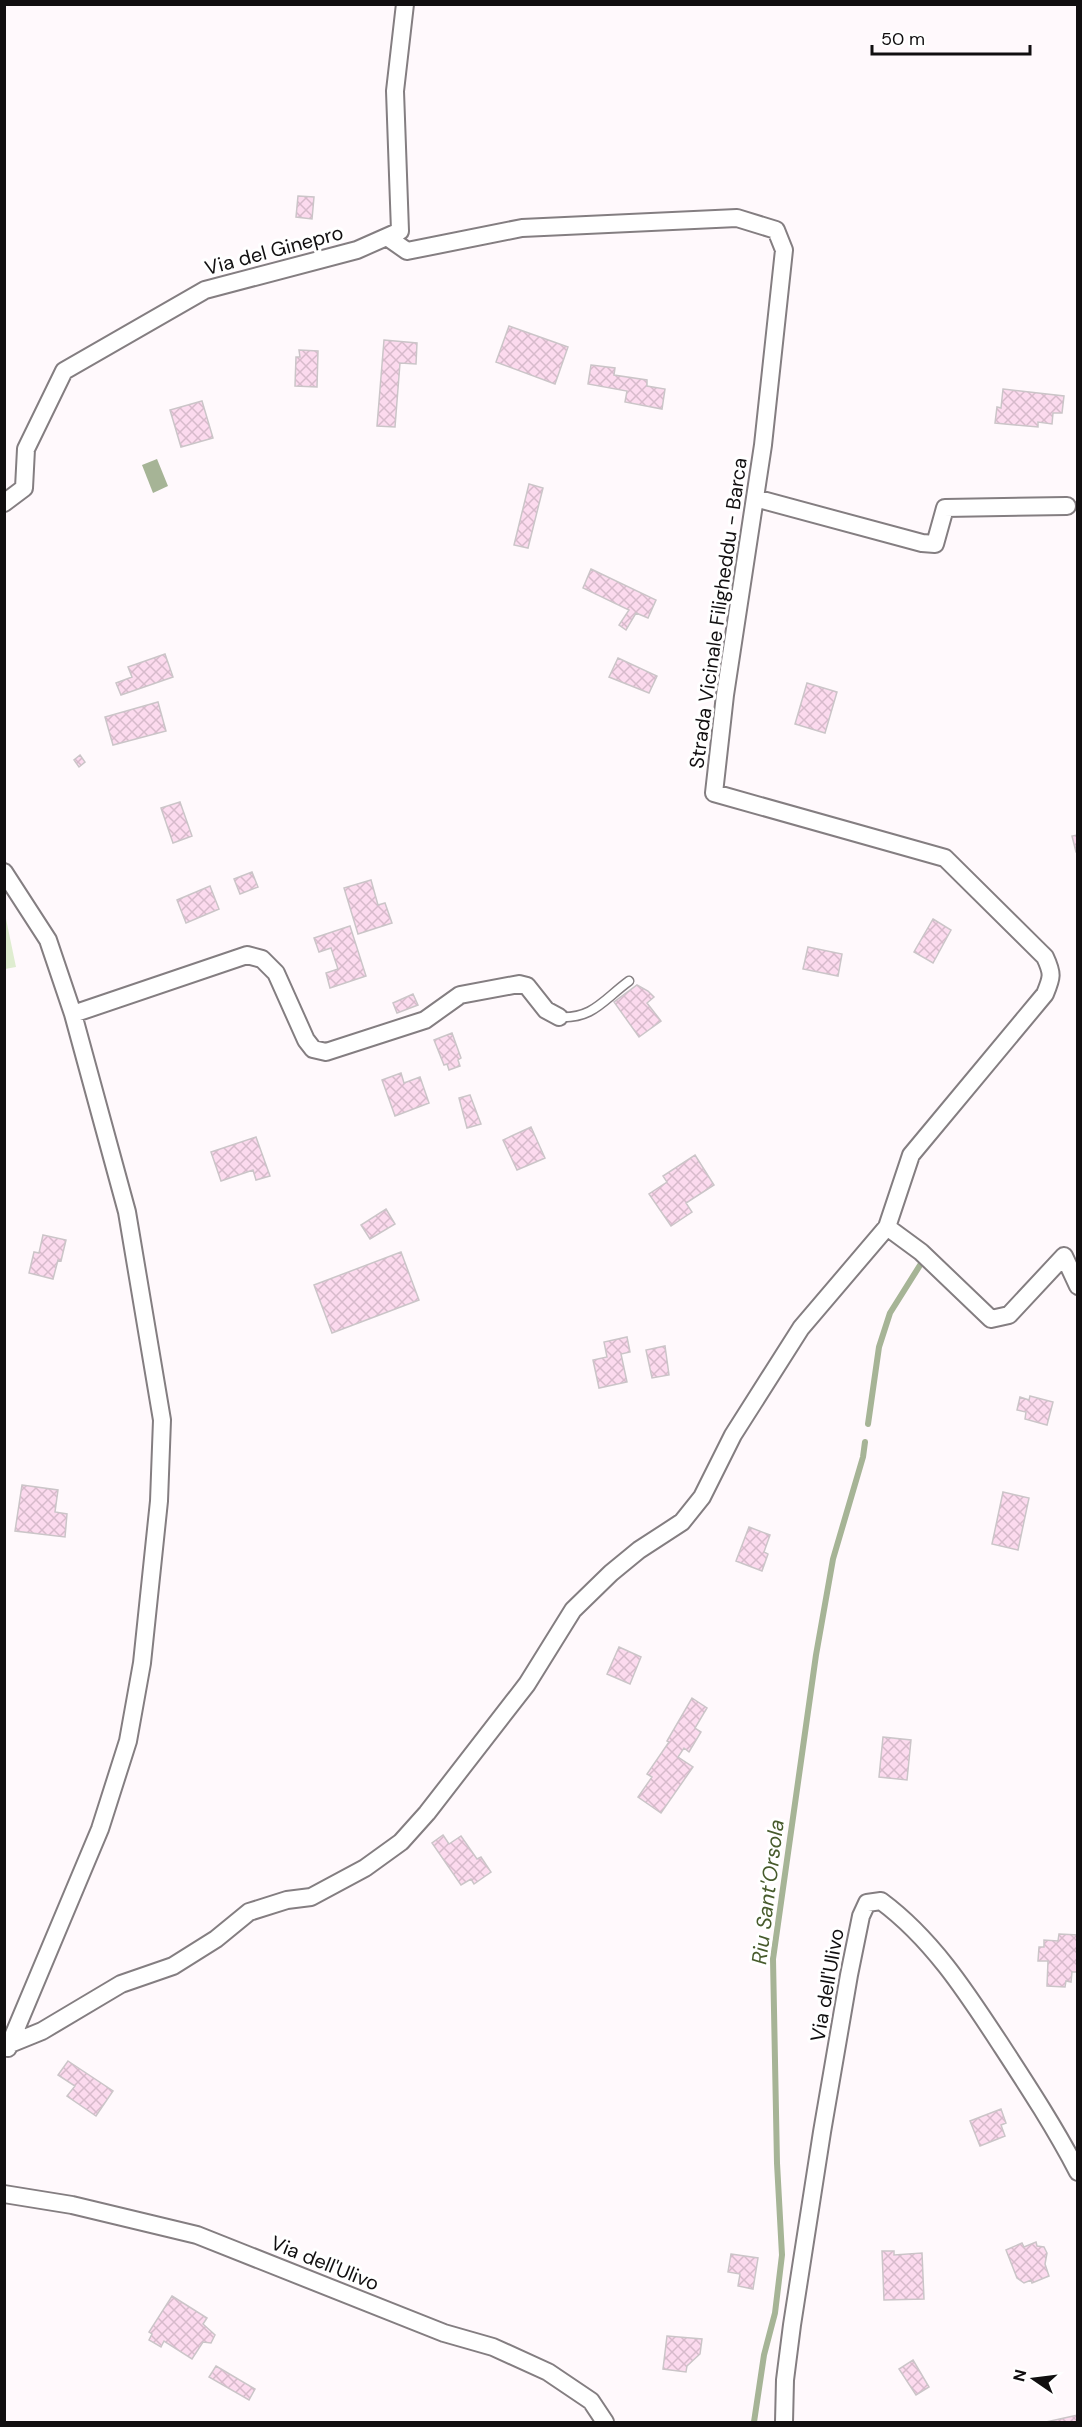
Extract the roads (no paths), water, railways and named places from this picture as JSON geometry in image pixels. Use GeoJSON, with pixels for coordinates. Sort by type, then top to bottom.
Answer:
{"type":"FeatureCollection","features":[{"type":"Feature","properties":{"kind":"street"},"geometry":{"type":"LineString","coordinates":[[387,237],[400,231],[395,91],[405,4]]}},
{"type":"Feature","properties":{"kind":"street","name":"Strada Vicinale Filigheddu - Barca"},"geometry":{"type":"LineString","coordinates":[[7,2049],[121,1984],[173,1966],[216,1939],[249,1912],[287,1900],[311,1897],[365,1868],[401,1842],[427,1814],[527,1684],[573,1611],[611,1573],[639,1550],[682,1522],[702,1497],[733,1436],[801,1328],[887,1227],[911,1155],[1045,994],[1052,978],[1051,968],[1045,957],[945,858],[714,793],[725,695],[765,426],[784,250],[776,230],[737,218],[522,228],[407,251],[387,237]]}},
{"type":"Feature","properties":{"kind":"street","name":"Via del Ginepro"},"geometry":{"type":"LineString","coordinates":[[4,503],[24,488],[26,449],[64,371],[205,290],[357,250],[387,237]]}},
{"type":"Feature","properties":{"kind":"street"},"geometry":{"type":"LineString","coordinates":[[755,498],[922,543],[935,544],[945,508],[1067,506]]}},
{"type":"Feature","properties":{"kind":"street"},"geometry":{"type":"LineString","coordinates":[[4,872],[48,940],[73,1014],[127,1212],[162,1420],[159,1501],[142,1663],[128,1741],[100,1829],[7,2049]]}},
{"type":"Feature","properties":{"kind":"street"},"geometry":{"type":"LineString","coordinates":[[73,1014],[247,955],[262,959],[276,973],[306,1040],[313,1049],[326,1052],[425,1020],[460,995],[519,984],[527,986],[546,1010],[559,1017]]}},
{"type":"Feature","properties":{"kind":"street"},"geometry":{"type":"LineString","coordinates":[[887,1227],[921,1252],[991,1319],[1009,1315],[1064,1256],[1077,1286]]}},
{"type":"Feature","properties":{"kind":"street","name":"Via dell'Ulivo"},"geometry":{"type":"LineString","coordinates":[[784,2422],[785,2380],[792,2325],[822,2132],[849,1975],[861,1916],[867,1903],[881,1901],[903,1917],[957,1978],[1050,2120],[1077,2172]]}},
{"type":"Feature","properties":{"kind":"street","name":"Via dell'Ulivo"},"geometry":{"type":"LineString","coordinates":[[4,2194],[72,2205],[197,2235],[444,2333],[493,2347],[548,2372],[591,2401],[606,2422]]}},
{"type":"Feature","properties":{"kind":"lane"},"geometry":{"type":"LineString","coordinates":[[559,1017],[576,1018],[591,1012],[629,981]]}},
{"type":"Feature","properties":{"kind":"waterway","name":"Riu Sant'Orsola"},"geometry":{"type":"LineString","coordinates":[[868,1424],[879,1347],[890,1313],[922,1262]]}},
{"type":"Feature","properties":{"kind":"waterway","name":"Riu Sant'Orsola"},"geometry":{"type":"LineString","coordinates":[[754,2422],[764,2355],[775,2313],[782,2255],[777,2163],[773,1959],[816,1655],[833,1559],[863,1457],[865,1442]]}}]}
